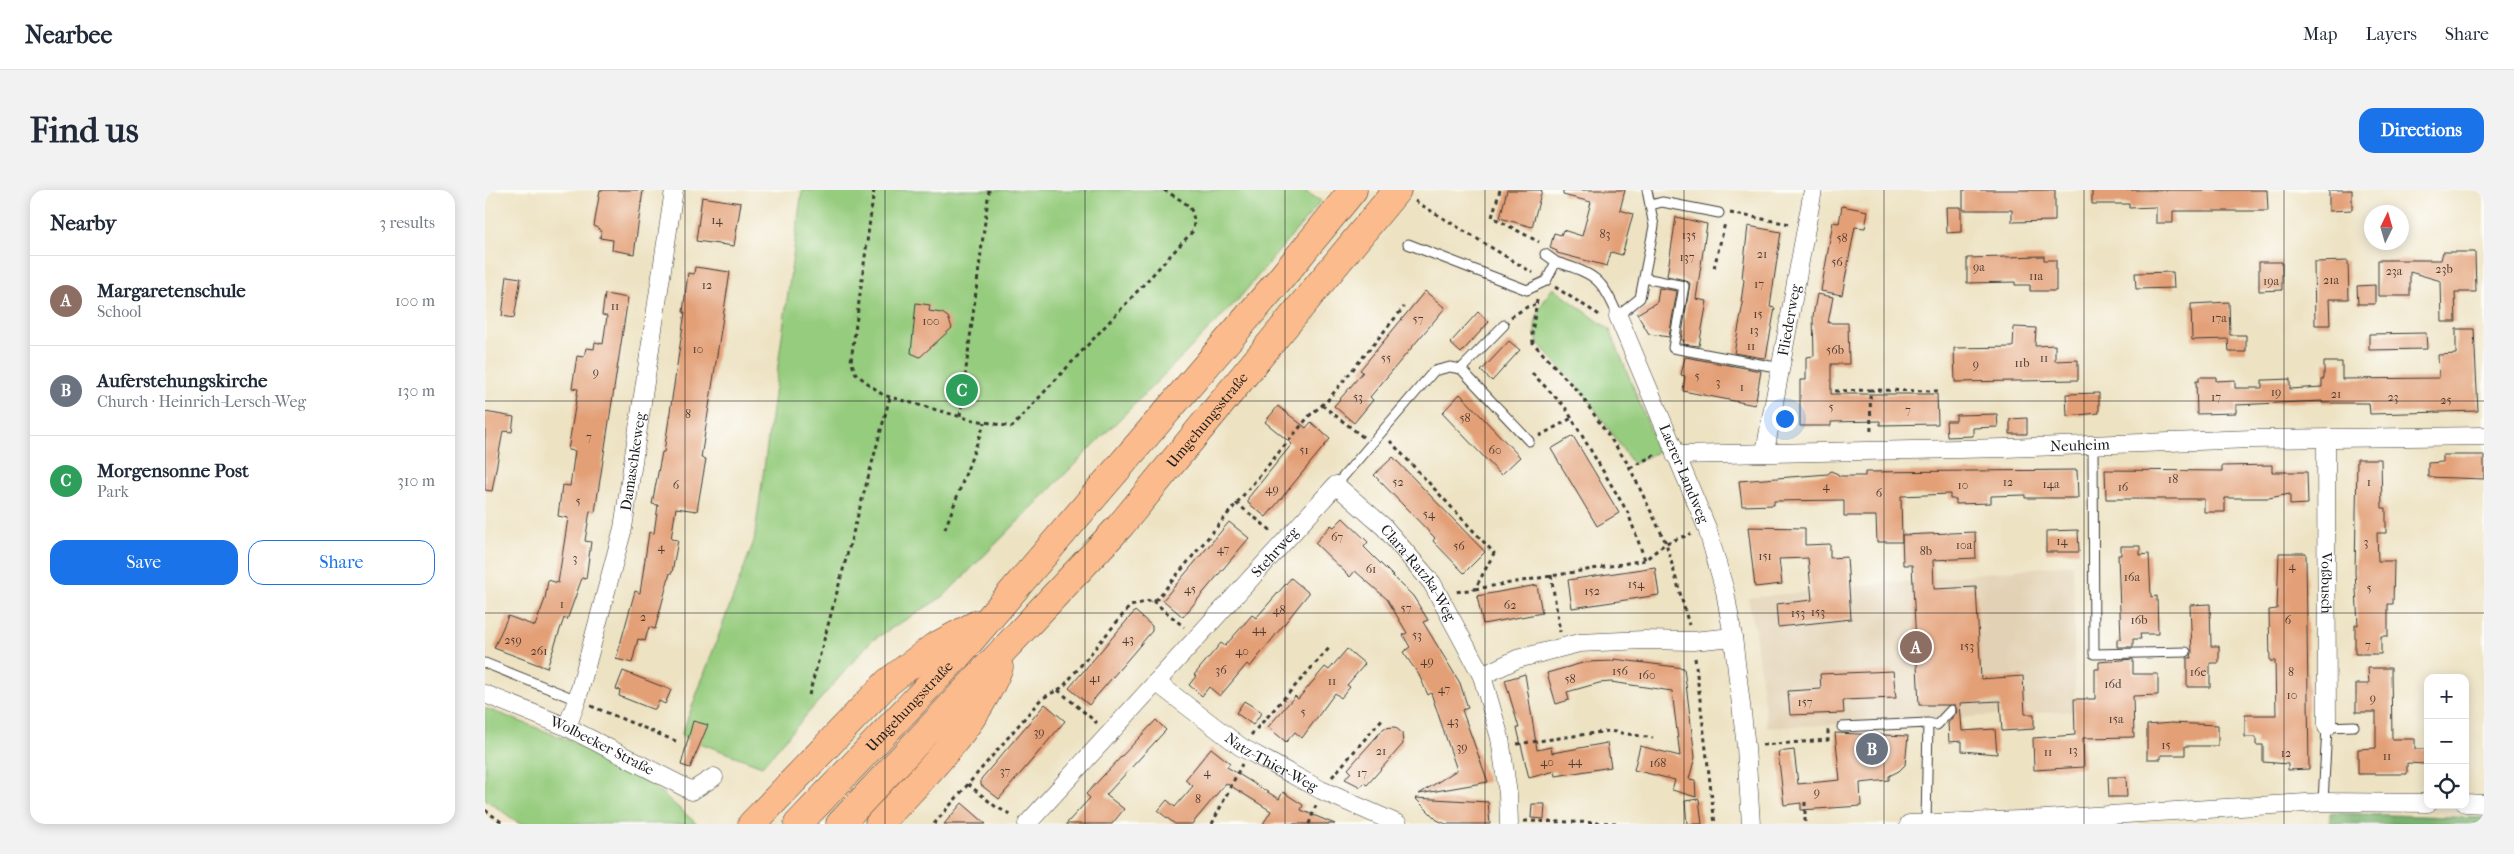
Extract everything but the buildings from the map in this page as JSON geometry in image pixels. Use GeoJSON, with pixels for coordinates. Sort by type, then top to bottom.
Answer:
{"type":"FeatureCollection","features":[{"type":"Feature","properties":{"kind":"highway","name":"Umgehungsstraße"},"geometry":{"type":"LineString","coordinates":[[798,824],[959,654],[1276,284],[1353,190]]}},
{"type":"Feature","properties":{"kind":"highway","name":"Umgehungsstraße"},"geometry":{"type":"LineString","coordinates":[[840,824],[1120,526],[1397,190]]}},
{"type":"Feature","properties":{"kind":"highway","name":"Umgehungsstraße"},"geometry":{"type":"LineString","coordinates":[[1009,642],[1037,562]]}},
{"type":"Feature","properties":{"kind":"highway"},"geometry":{"type":"LineString","coordinates":[[752,824],[888,682],[934,648],[991,615]]}},
{"type":"Feature","properties":{"kind":"highway"},"geometry":{"type":"LineString","coordinates":[[879,824],[944,755],[972,717],[993,682],[1009,642]]}},
{"type":"Feature","properties":{"kind":"street","name":"Damaschkeweg"},"geometry":{"type":"LineString","coordinates":[[567,727],[577,700],[623,528],[674,190]]}},
{"type":"Feature","properties":{"kind":"street","name":"Fliederweg"},"geometry":{"type":"LineString","coordinates":[[1765,452],[1813,190]]}},
{"type":"Feature","properties":{"kind":"street","name":"Laerer Landweg"},"geometry":{"type":"LineString","coordinates":[[1617,316],[1707,528],[1725,591],[1747,747],[1751,824]]}},
{"type":"Feature","properties":{"kind":"street","name":"Neuheim"},"geometry":{"type":"LineString","coordinates":[[1673,450],[1765,452],[2093,445],[2252,439],[2484,436]]}},
{"type":"Feature","properties":{"kind":"street","name":"Voßbusch"},"geometry":{"type":"LineString","coordinates":[[2326,439],[2327,727]]}},
{"type":"Feature","properties":{"kind":"street","name":"Stehrweg"},"geometry":{"type":"LineString","coordinates":[[1027,823],[1286,542],[1336,485]]}},
{"type":"Feature","properties":{"kind":"street","name":"Clara-Ratzka-Weg"},"geometry":{"type":"LineString","coordinates":[[1336,485],[1384,527],[1432,583],[1482,676],[1501,747],[1509,822]]}},
{"type":"Feature","properties":{"kind":"street"},"geometry":{"type":"LineString","coordinates":[[1482,676],[1517,659],[1579,643],[1693,641],[1733,637]]}},
{"type":"Feature","properties":{"kind":"street","name":"Natz-Thier-Weg"},"geometry":{"type":"LineString","coordinates":[[1156,682],[1245,749],[1321,790],[1398,824]]}},
{"type":"Feature","properties":{"kind":"street","name":"Wolbecker Straße"},"geometry":{"type":"LineString","coordinates":[[485,694],[567,727],[692,791],[714,777]]}},
{"type":"Feature","properties":{"kind":"street"},"geometry":{"type":"LineString","coordinates":[[1917,823],[2044,821],[2323,802],[2424,803]]}},
{"type":"Feature","properties":{"kind":"street"},"geometry":{"type":"LineString","coordinates":[[2469,804],[2484,804]]}},
{"type":"Feature","properties":{"kind":"lane"},"geometry":{"type":"LineString","coordinates":[[1617,316],[1640,298],[1654,226],[1647,190]]}},
{"type":"Feature","properties":{"kind":"lane"},"geometry":{"type":"LineString","coordinates":[[1651,205],[1662,202],[1723,213]]}},
{"type":"Feature","properties":{"kind":"lane"},"geometry":{"type":"LineString","coordinates":[[1408,244],[1527,290],[1546,281],[1556,262]]}},
{"type":"Feature","properties":{"kind":"lane","name":"Laerer Landweg"},"geometry":{"type":"LineString","coordinates":[[1545,254],[1556,262],[1595,276],[1609,295],[1617,316]]}},
{"type":"Feature","properties":{"kind":"lane"},"geometry":{"type":"LineString","coordinates":[[1644,278],[1684,286],[1673,348],[1781,368]]}},
{"type":"Feature","properties":{"kind":"lane"},"geometry":{"type":"LineString","coordinates":[[1504,325],[1461,369],[1529,441]]}},
{"type":"Feature","properties":{"kind":"lane","name":"Stehrweg"},"geometry":{"type":"LineString","coordinates":[[1336,485],[1434,371],[1450,366],[1461,369]]}},
{"type":"Feature","properties":{"kind":"lane"},"geometry":{"type":"LineString","coordinates":[[2093,445],[2094,654],[2186,652]]}},
{"type":"Feature","properties":{"kind":"lane"},"geometry":{"type":"LineString","coordinates":[[485,663],[577,700]]}},
{"type":"Feature","properties":{"kind":"lane"},"geometry":{"type":"LineString","coordinates":[[1842,728],[1928,723],[1937,725],[1951,710]]}},
{"type":"Feature","properties":{"kind":"lane"},"geometry":{"type":"LineString","coordinates":[[1917,823],[1928,723]]}},
{"type":"Feature","properties":{"kind":"lane"},"geometry":{"type":"LineString","coordinates":[[2323,802],[2327,727],[2354,726]]}},
{"type":"Feature","properties":{"kind":"path"},"geometry":{"type":"LineString","coordinates":[[874,190],[851,361],[856,374],[883,395],[960,416],[1012,427],[1193,231],[1195,216],[1191,208],[1164,190]]}},
{"type":"Feature","properties":{"kind":"path"},"geometry":{"type":"LineString","coordinates":[[960,416],[989,190]]}},
{"type":"Feature","properties":{"kind":"path"},"geometry":{"type":"LineString","coordinates":[[1499,190],[1492,217],[1545,245],[1545,254]]}},
{"type":"Feature","properties":{"kind":"path"},"geometry":{"type":"LineString","coordinates":[[1421,204],[1526,268]]}},
{"type":"Feature","properties":{"kind":"path"},"geometry":{"type":"LineString","coordinates":[[1714,268],[1723,213],[1806,227]]}},
{"type":"Feature","properties":{"kind":"path"},"geometry":{"type":"LineString","coordinates":[[1546,281],[1608,320],[1617,316]]}},
{"type":"Feature","properties":{"kind":"path"},"geometry":{"type":"LineString","coordinates":[[1504,325],[1509,323],[1511,316],[1535,305],[1532,333],[1533,343],[1580,394],[1630,468],[1666,543],[1693,641],[1715,824]]}},
{"type":"Feature","properties":{"kind":"path"},"geometry":{"type":"LineString","coordinates":[[934,824],[1041,700],[1063,687],[1130,606],[1157,599],[1310,415],[1322,405],[1404,307]]}},
{"type":"Feature","properties":{"kind":"path"},"geometry":{"type":"LineString","coordinates":[[1532,373],[1565,407],[1572,418],[1628,514],[1645,560]]}},
{"type":"Feature","properties":{"kind":"path"},"geometry":{"type":"LineString","coordinates":[[1870,390],[1872,450]]}},
{"type":"Feature","properties":{"kind":"path"},"geometry":{"type":"LineString","coordinates":[[1835,391],[1938,391]]}},
{"type":"Feature","properties":{"kind":"path"},"geometry":{"type":"LineString","coordinates":[[809,695],[890,397]]}},
{"type":"Feature","properties":{"kind":"path"},"geometry":{"type":"LineString","coordinates":[[1322,405],[1371,443]]}},
{"type":"Feature","properties":{"kind":"path"},"geometry":{"type":"LineString","coordinates":[[1529,441],[1572,418]]}},
{"type":"Feature","properties":{"kind":"path"},"geometry":{"type":"LineString","coordinates":[[945,529],[985,422]]}},
{"type":"Feature","properties":{"kind":"path"},"geometry":{"type":"LineString","coordinates":[[1381,431],[1494,553],[1475,589]]}},
{"type":"Feature","properties":{"kind":"path"},"geometry":{"type":"LineString","coordinates":[[1630,468],[1673,450]]}},
{"type":"Feature","properties":{"kind":"path"},"geometry":{"type":"LineString","coordinates":[[1236,503],[1286,542]]}},
{"type":"Feature","properties":{"kind":"path"},"geometry":{"type":"LineString","coordinates":[[1439,595],[1645,560],[1666,543],[1707,528]]}},
{"type":"Feature","properties":{"kind":"path"},"geometry":{"type":"LineString","coordinates":[[1551,575],[1563,647]]}},
{"type":"Feature","properties":{"kind":"path"},"geometry":{"type":"LineString","coordinates":[[1152,600],[1196,638]]}},
{"type":"Feature","properties":{"kind":"path"},"geometry":{"type":"LineString","coordinates":[[1212,824],[1245,749],[1331,646]]}},
{"type":"Feature","properties":{"kind":"path"},"geometry":{"type":"LineString","coordinates":[[1058,690],[1109,733]]}},
{"type":"Feature","properties":{"kind":"path"},"geometry":{"type":"LineString","coordinates":[[577,700],[678,742]]}},
{"type":"Feature","properties":{"kind":"path"},"geometry":{"type":"LineString","coordinates":[[1309,824],[1321,790],[1384,717]]}},
{"type":"Feature","properties":{"kind":"path"},"geometry":{"type":"LineString","coordinates":[[1747,747],[1827,740],[1828,730],[1842,728]]}},
{"type":"Feature","properties":{"kind":"path"},"geometry":{"type":"LineString","coordinates":[[1501,747],[1609,731],[1653,738]]}},
{"type":"Feature","properties":{"kind":"path"},"geometry":{"type":"LineString","coordinates":[[968,784],[996,807],[1027,823]]}},
{"type":"Feature","properties":{"kind":"path"},"geometry":{"type":"LineString","coordinates":[[1805,802],[1805,824]]}},
{"type":"Feature","properties":{"kind":"path"},"geometry":{"type":"LineString","coordinates":[[485,810],[504,824]]}},
{"type":"Feature","properties":{"kind":"path"},"geometry":{"type":"LineString","coordinates":[[1509,822],[1616,823]]}},
{"type":"Feature","properties":{"kind":"shaded area"},"geometry":{"type":"Polygon","coordinates":[[[2073,564],[2075,711],[1767,728],[1755,631],[1748,598],[2073,564]]]}},
{"type":"Feature","properties":{"kind":"green space"},"geometry":{"type":"Polygon","coordinates":[[[802,190],[1303,190],[1321,201],[1236,302],[944,596],[871,641],[762,766],[681,736],[754,541],[802,190]]]}},
{"type":"Feature","properties":{"kind":"green space"},"geometry":{"type":"Polygon","coordinates":[[[1553,288],[1610,330],[1659,451],[1633,464],[1585,395],[1538,343],[1535,328],[1536,321],[1540,307],[1553,288]]]}},
{"type":"Feature","properties":{"kind":"green space"},"geometry":{"type":"Polygon","coordinates":[[[485,708],[571,741],[651,784],[697,824],[520,824],[485,799],[485,708]]]}},
{"type":"Feature","properties":{"kind":"green space"},"geometry":{"type":"Polygon","coordinates":[[[2330,813],[2484,818],[2484,824],[2330,824],[2330,813]]]}},
{"type":"Feature","properties":{"kind":"place","name":"Morgensonne Post"},"geometry":{"type":"Point","coordinates":[962,390]}},
{"type":"Feature","properties":{"kind":"place","name":"Margaretenschule"},"geometry":{"type":"Point","coordinates":[1916,647]}},
{"type":"Feature","properties":{"kind":"place","name":"Auferstehungskirche"},"geometry":{"type":"Point","coordinates":[1872,749]}}]}
